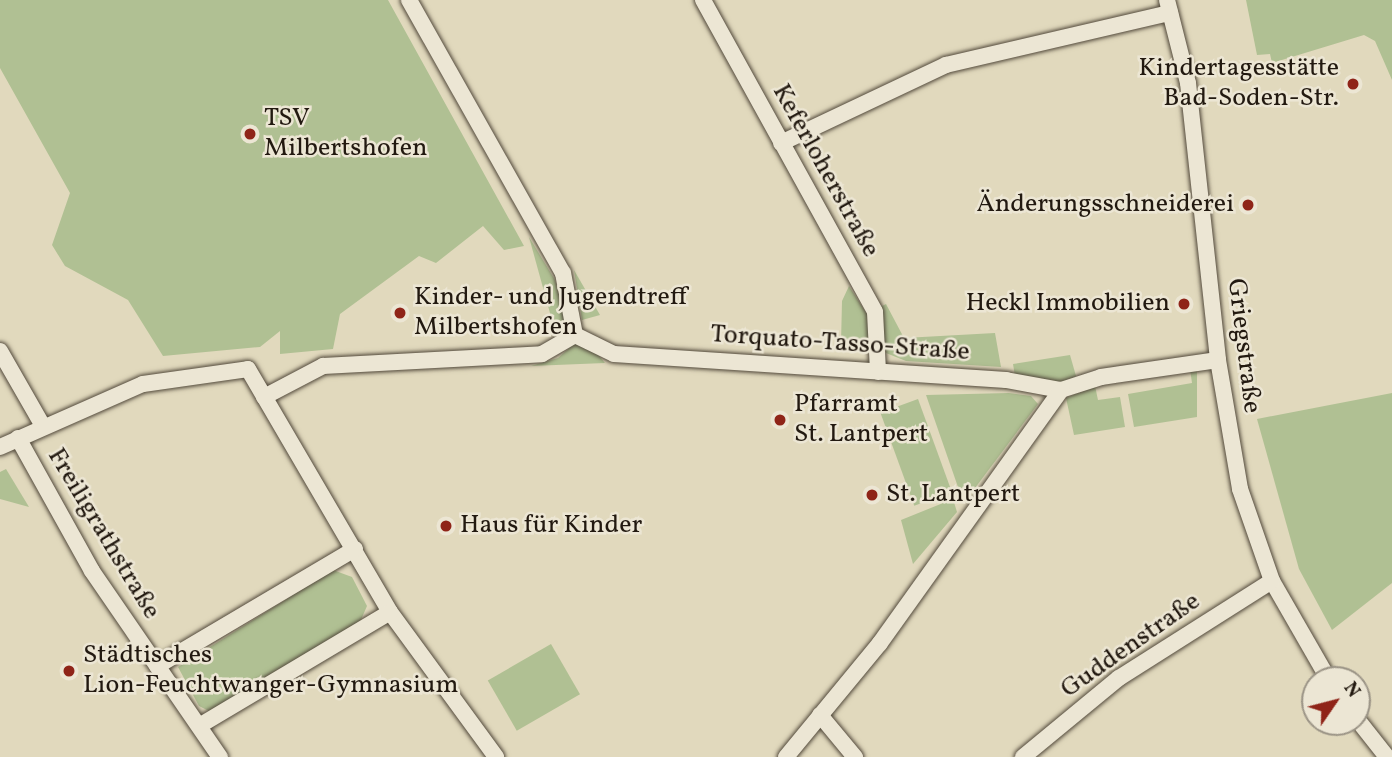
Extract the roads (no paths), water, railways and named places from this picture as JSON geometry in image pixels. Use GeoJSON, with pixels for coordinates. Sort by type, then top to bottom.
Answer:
{"type":"FeatureCollection","features":[{"type":"Feature","properties":{"kind":"street"},"geometry":{"type":"LineString","coordinates":[[264,397],[323,366],[542,354],[575,335],[563,273],[409,0]]}},
{"type":"Feature","properties":{"kind":"street","name":"Keferloherstraße"},"geometry":{"type":"LineString","coordinates":[[703,0],[878,319],[878,372]]}},
{"type":"Feature","properties":{"kind":"street"},"geometry":{"type":"LineString","coordinates":[[781,143],[946,65],[1168,7]]}},
{"type":"Feature","properties":{"kind":"street","name":"Griegstraße"},"geometry":{"type":"LineString","coordinates":[[1168,7],[1188,83],[1218,360],[1240,489],[1272,581],[1321,666]]}},
{"type":"Feature","properties":{"kind":"street","name":"Torquato-Tasso-Straße"},"geometry":{"type":"LineString","coordinates":[[575,335],[614,354],[878,372],[1061,390],[1101,377],[1218,360]]}},
{"type":"Feature","properties":{"kind":"street","name":"Freiligrathstraße"},"geometry":{"type":"LineString","coordinates":[[0,351],[43,426]]}},
{"type":"Feature","properties":{"kind":"street"},"geometry":{"type":"LineString","coordinates":[[0,447],[143,384],[248,369],[390,612],[496,757]]}},
{"type":"Feature","properties":{"kind":"street"},"geometry":{"type":"LineString","coordinates":[[786,757],[880,643],[1061,390]]}},
{"type":"Feature","properties":{"kind":"street","name":"Freiligrathstraße"},"geometry":{"type":"LineString","coordinates":[[18,438],[92,571],[220,757]]}},
{"type":"Feature","properties":{"kind":"street"},"geometry":{"type":"LineString","coordinates":[[157,666],[355,549]]}},
{"type":"Feature","properties":{"kind":"street","name":"Guddenstraße"},"geometry":{"type":"LineString","coordinates":[[1023,757],[1119,678],[1272,581]]}},
{"type":"Feature","properties":{"kind":"street"},"geometry":{"type":"LineString","coordinates":[[199,726],[390,612]]}},
{"type":"Feature","properties":{"kind":"street"},"geometry":{"type":"LineString","coordinates":[[821,716],[855,757]]}},
{"type":"Feature","properties":{"kind":"street"},"geometry":{"type":"LineString","coordinates":[[1370,736],[1387,757]]}},
{"type":"Feature","properties":{"kind":"place","name":"Kindertagesstätte Bad-Soden-Str."},"geometry":{"type":"Point","coordinates":[1353,84]}},
{"type":"Feature","properties":{"kind":"place","name":"TSV Milbertshofen"},"geometry":{"type":"Point","coordinates":[250,134]}},
{"type":"Feature","properties":{"kind":"place","name":"Änderungsschneiderei"},"geometry":{"type":"Point","coordinates":[1248,205]}},
{"type":"Feature","properties":{"kind":"place","name":"Heckl Immobilien"},"geometry":{"type":"Point","coordinates":[1184,304]}},
{"type":"Feature","properties":{"kind":"place","name":"Kinder- und Jugendtreff Milbertshofen"},"geometry":{"type":"Point","coordinates":[400,313]}},
{"type":"Feature","properties":{"kind":"place","name":"Pfarramt St. Lantpert"},"geometry":{"type":"Point","coordinates":[780,420]}},
{"type":"Feature","properties":{"kind":"place","name":"St. Lantpert"},"geometry":{"type":"Point","coordinates":[872,495]}},
{"type":"Feature","properties":{"kind":"place","name":"Haus für Kinder"},"geometry":{"type":"Point","coordinates":[446,526]}},
{"type":"Feature","properties":{"kind":"place","name":"Städtisches Lion-Feuchtwanger-Gymnasium"},"geometry":{"type":"Point","coordinates":[69,671]}}]}
